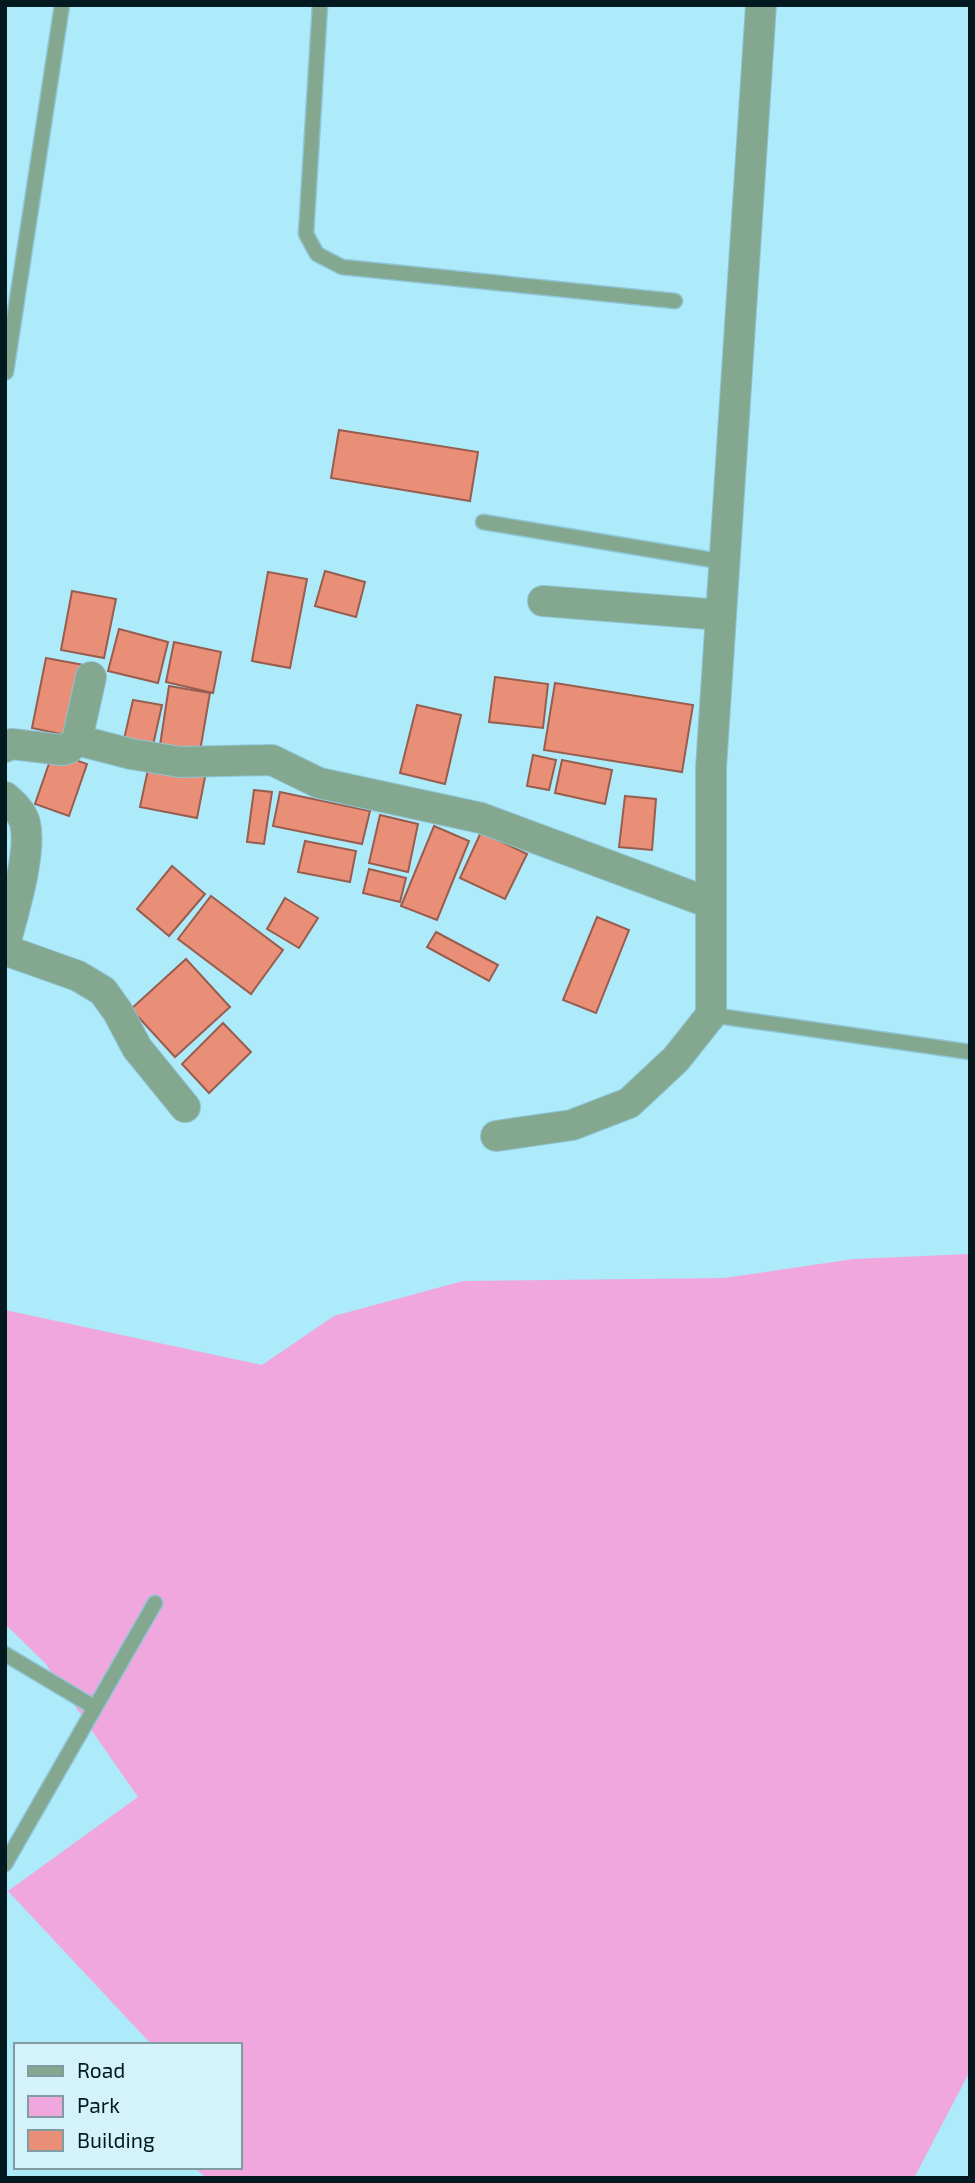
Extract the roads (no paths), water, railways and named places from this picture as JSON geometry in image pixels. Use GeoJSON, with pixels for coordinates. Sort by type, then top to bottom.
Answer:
{"type":"FeatureCollection","features":[{"type":"Feature","properties":{"kind":"street"},"geometry":{"type":"LineString","coordinates":[[496,1136],[572,1125],[629,1103],[676,1059],[711,1015],[711,768],[761,5]]}},
{"type":"Feature","properties":{"kind":"street"},"geometry":{"type":"LineString","coordinates":[[543,601],[721,615]]}},
{"type":"Feature","properties":{"kind":"street"},"geometry":{"type":"LineString","coordinates":[[5,747],[12,744],[62,750],[69,748],[77,740],[91,677]]}},
{"type":"Feature","properties":{"kind":"street"},"geometry":{"type":"LineString","coordinates":[[77,740],[131,754],[180,762],[272,760],[319,783],[481,818],[710,902]]}},
{"type":"Feature","properties":{"kind":"street"},"geometry":{"type":"LineString","coordinates":[[5,797],[19,811],[25,825],[25,850],[5,944]]}},
{"type":"Feature","properties":{"kind":"street"},"geometry":{"type":"LineString","coordinates":[[5,950],[78,976],[103,991],[118,1012],[137,1048],[185,1107]]}},
{"type":"Feature","properties":{"kind":"lane"},"geometry":{"type":"LineString","coordinates":[[6,372],[62,5]]}},
{"type":"Feature","properties":{"kind":"lane"},"geometry":{"type":"LineString","coordinates":[[320,5],[306,234],[317,254],[342,267],[675,300]]}},
{"type":"Feature","properties":{"kind":"lane"},"geometry":{"type":"LineString","coordinates":[[483,522],[725,562]]}},
{"type":"Feature","properties":{"kind":"lane"},"geometry":{"type":"LineString","coordinates":[[711,1015],[970,1052]]}},
{"type":"Feature","properties":{"kind":"lane"},"geometry":{"type":"LineString","coordinates":[[5,1864],[155,1603]]}},
{"type":"Feature","properties":{"kind":"lane"},"geometry":{"type":"LineString","coordinates":[[5,1654],[94,1707]]}}]}
